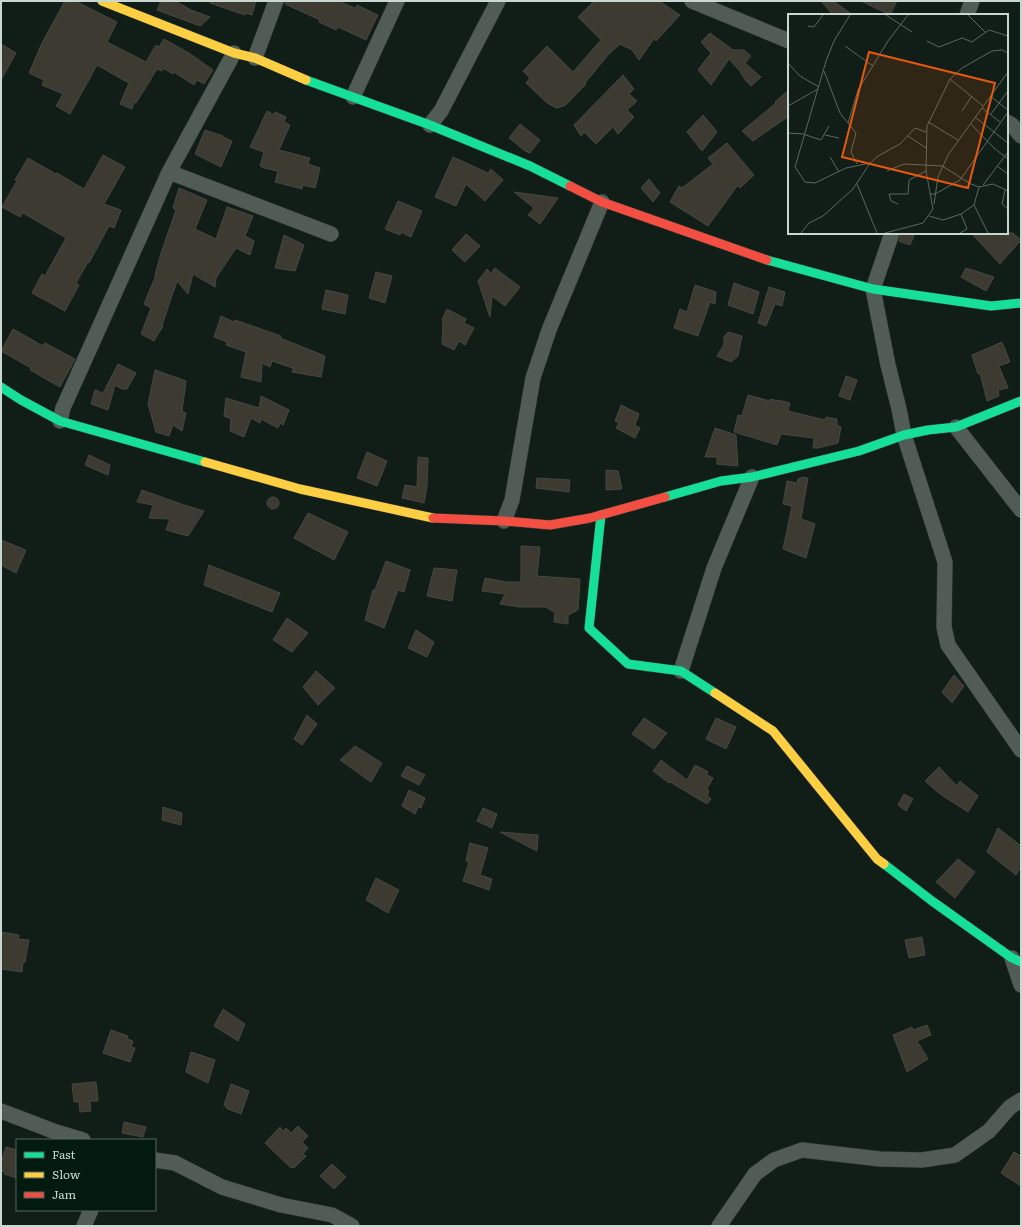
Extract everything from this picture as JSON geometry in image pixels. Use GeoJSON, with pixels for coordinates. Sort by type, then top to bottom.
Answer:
{"type":"FeatureCollection","features":[{"type":"Feature","properties":{"kind":"street"},"geometry":{"type":"LineString","coordinates":[[102,1],[134,7],[234,53],[255,58],[321,86],[430,125],[530,166],[602,202],[763,259],[873,289],[991,306],[1021,303]]}},
{"type":"Feature","properties":{"kind":"street"},"geometry":{"type":"LineString","coordinates":[[255,58],[276,1]]}},
{"type":"Feature","properties":{"kind":"street"},"geometry":{"type":"LineString","coordinates":[[353,97],[397,1]]}},
{"type":"Feature","properties":{"kind":"street"},"geometry":{"type":"LineString","coordinates":[[430,125],[441,111],[498,1]]}},
{"type":"Feature","properties":{"kind":"street"},"geometry":{"type":"LineString","coordinates":[[692,1],[788,41]]}},
{"type":"Feature","properties":{"kind":"street"},"geometry":{"type":"LineString","coordinates":[[967,14],[972,1]]}},
{"type":"Feature","properties":{"kind":"street"},"geometry":{"type":"LineString","coordinates":[[60,421],[63,408],[169,172],[234,53]]}},
{"type":"Feature","properties":{"kind":"street"},"geometry":{"type":"LineString","coordinates":[[1008,123],[1021,136]]}},
{"type":"Feature","properties":{"kind":"street"},"geometry":{"type":"LineString","coordinates":[[169,172],[332,234]]}},
{"type":"Feature","properties":{"kind":"street"},"geometry":{"type":"LineString","coordinates":[[504,521],[512,500],[533,378],[549,330],[602,202]]}},
{"type":"Feature","properties":{"kind":"street"},"geometry":{"type":"LineString","coordinates":[[892,234],[873,289],[904,435],[945,562],[944,627],[948,645],[1021,750]]}},
{"type":"Feature","properties":{"kind":"street"},"geometry":{"type":"LineString","coordinates":[[1,387],[21,400],[60,421],[308,490],[434,518],[504,521],[550,525],[590,518],[721,481],[752,477],[859,451],[904,435],[928,430],[956,427],[1021,400]]}},
{"type":"Feature","properties":{"kind":"street"},"geometry":{"type":"LineString","coordinates":[[956,427],[1021,510]]}},
{"type":"Feature","properties":{"kind":"street"},"geometry":{"type":"LineString","coordinates":[[681,671],[714,568],[752,477]]}},
{"type":"Feature","properties":{"kind":"street"},"geometry":{"type":"LineString","coordinates":[[601,515],[589,628],[628,664],[681,671],[773,731],[877,859],[932,901],[1016,960],[1021,985]]}},
{"type":"Feature","properties":{"kind":"street"},"geometry":{"type":"LineString","coordinates":[[719,1226],[755,1174],[774,1160],[802,1150],[880,1159],[922,1160],[954,1155],[988,1131],[1010,1107],[1021,1100]]}},
{"type":"Feature","properties":{"kind":"street"},"geometry":{"type":"LineString","coordinates":[[1,1111],[56,1132],[80,1139]]}},
{"type":"Feature","properties":{"kind":"street"},"geometry":{"type":"LineString","coordinates":[[156,1160],[175,1164],[222,1187],[281,1205],[332,1215],[352,1226]]}},
{"type":"Feature","properties":{"kind":"street"},"geometry":{"type":"LineString","coordinates":[[84,1226],[91,1211]]}},
{"type":"Feature","properties":{"kind":"building"},"geometry":{"type":"Polygon","coordinates":[[[65,1],[75,1],[117,22],[107,42],[146,62],[156,45],[159,47],[164,39],[189,53],[213,70],[204,84],[197,80],[194,85],[174,72],[173,74],[163,68],[162,71],[157,69],[136,103],[134,102],[132,109],[120,104],[129,83],[97,65],[70,114],[56,106],[63,94],[42,85],[44,80],[29,73],[42,43],[65,1]]]}},
{"type":"Feature","properties":{"kind":"building"},"geometry":{"type":"Polygon","coordinates":[[[161,1],[175,1],[191,10],[210,17],[200,26],[157,10],[161,1]]]}},
{"type":"Feature","properties":{"kind":"building"},"geometry":{"type":"Polygon","coordinates":[[[210,1],[256,1],[252,15],[246,13],[245,15],[210,3],[210,1]]]}},
{"type":"Feature","properties":{"kind":"building"},"geometry":{"type":"Polygon","coordinates":[[[285,1],[338,1],[355,8],[357,5],[378,15],[366,40],[338,27],[336,30],[319,22],[320,20],[285,4],[285,1]]]}},
{"type":"Feature","properties":{"kind":"building"},"geometry":{"type":"Polygon","coordinates":[[[594,1],[659,1],[680,15],[656,41],[654,39],[639,60],[632,50],[620,44],[608,55],[585,83],[586,84],[566,105],[557,108],[547,103],[526,83],[530,78],[523,71],[547,46],[573,72],[601,40],[578,17],[594,1]]]}},
{"type":"Feature","properties":{"kind":"building"},"geometry":{"type":"Polygon","coordinates":[[[821,1],[833,1],[852,14],[832,14],[821,1]]]}},
{"type":"Feature","properties":{"kind":"building"},"geometry":{"type":"Polygon","coordinates":[[[861,1],[897,1],[890,14],[861,1]]]}},
{"type":"Feature","properties":{"kind":"building"},"geometry":{"type":"Polygon","coordinates":[[[710,33],[733,50],[744,50],[751,56],[745,63],[761,77],[751,86],[729,59],[711,85],[698,70],[711,53],[701,42],[710,33]]]}},
{"type":"Feature","properties":{"kind":"building"},"geometry":{"type":"Polygon","coordinates":[[[1,44],[16,53],[1,80],[1,44]]]}},
{"type":"Feature","properties":{"kind":"building"},"geometry":{"type":"Polygon","coordinates":[[[623,75],[634,89],[629,94],[637,101],[627,110],[634,117],[618,134],[613,127],[596,144],[584,132],[581,136],[574,125],[623,75]]]}},
{"type":"Feature","properties":{"kind":"building"},"geometry":{"type":"Polygon","coordinates":[[[788,91],[788,117],[753,141],[742,131],[776,103],[775,102],[788,91]]]}},
{"type":"Feature","properties":{"kind":"building"},"geometry":{"type":"Polygon","coordinates":[[[267,111],[274,115],[275,112],[286,117],[284,122],[290,125],[279,150],[310,158],[308,164],[320,168],[315,188],[303,185],[302,189],[275,182],[278,171],[260,166],[264,152],[250,147],[267,111]]]}},
{"type":"Feature","properties":{"kind":"building"},"geometry":{"type":"Polygon","coordinates":[[[703,115],[717,132],[702,151],[687,132],[703,115]]]}},
{"type":"Feature","properties":{"kind":"building"},"geometry":{"type":"Polygon","coordinates":[[[520,124],[540,140],[530,153],[525,151],[509,138],[520,124]]]}},
{"type":"Feature","properties":{"kind":"building"},"geometry":{"type":"Polygon","coordinates":[[[205,130],[223,136],[232,141],[221,167],[195,154],[205,130]]]}},
{"type":"Feature","properties":{"kind":"building"},"geometry":{"type":"Polygon","coordinates":[[[727,143],[754,175],[740,188],[738,185],[708,226],[670,202],[679,186],[682,188],[713,164],[708,158],[727,143]]]}},
{"type":"Feature","properties":{"kind":"building"},"geometry":{"type":"Polygon","coordinates":[[[103,155],[125,167],[104,204],[121,210],[114,228],[109,226],[89,263],[88,262],[76,283],[79,285],[65,311],[32,293],[42,274],[45,276],[66,238],[23,213],[20,217],[2,207],[28,158],[84,189],[103,155]]]}},
{"type":"Feature","properties":{"kind":"building"},"geometry":{"type":"Polygon","coordinates":[[[453,157],[488,173],[491,169],[503,180],[485,201],[466,184],[456,206],[435,197],[453,157]]]}},
{"type":"Feature","properties":{"kind":"building"},"geometry":{"type":"Polygon","coordinates":[[[649,179],[660,193],[653,202],[641,188],[649,179]]]}},
{"type":"Feature","properties":{"kind":"building"},"geometry":{"type":"Polygon","coordinates":[[[179,188],[207,200],[195,229],[216,239],[227,207],[253,216],[245,236],[254,241],[250,255],[236,248],[216,278],[215,287],[193,274],[188,294],[177,281],[162,325],[163,326],[154,341],[141,334],[151,308],[144,304],[156,275],[161,253],[176,210],[173,208],[179,188]]]}},
{"type":"Feature","properties":{"kind":"building"},"geometry":{"type":"Polygon","coordinates":[[[514,192],[558,198],[540,224],[528,215],[534,208],[514,192]]]}},
{"type":"Feature","properties":{"kind":"building"},"geometry":{"type":"Polygon","coordinates":[[[398,201],[422,211],[411,237],[401,232],[400,235],[385,229],[398,201]]]}},
{"type":"Feature","properties":{"kind":"building"},"geometry":{"type":"Polygon","coordinates":[[[1013,233],[1021,240],[1000,264],[972,234],[1013,233]]]}},
{"type":"Feature","properties":{"kind":"building"},"geometry":{"type":"Polygon","coordinates":[[[466,234],[480,246],[465,262],[452,250],[466,234]]]}},
{"type":"Feature","properties":{"kind":"building"},"geometry":{"type":"Polygon","coordinates":[[[901,234],[915,234],[910,245],[899,241],[901,234]]]}},
{"type":"Feature","properties":{"kind":"building"},"geometry":{"type":"Polygon","coordinates":[[[284,235],[304,245],[295,271],[275,268],[284,235]]]}},
{"type":"Feature","properties":{"kind":"building"},"geometry":{"type":"Polygon","coordinates":[[[495,268],[520,287],[505,306],[492,296],[490,317],[478,281],[487,269],[491,273],[495,268]]]}},
{"type":"Feature","properties":{"kind":"building"},"geometry":{"type":"Polygon","coordinates":[[[966,268],[994,277],[986,291],[961,277],[966,268]]]}},
{"type":"Feature","properties":{"kind":"building"},"geometry":{"type":"Polygon","coordinates":[[[376,272],[392,276],[385,303],[369,298],[376,272]]]}},
{"type":"Feature","properties":{"kind":"building"},"geometry":{"type":"Polygon","coordinates":[[[734,283],[759,292],[753,314],[728,305],[734,283]]]}},
{"type":"Feature","properties":{"kind":"building"},"geometry":{"type":"Polygon","coordinates":[[[695,285],[716,292],[715,304],[710,302],[698,336],[674,328],[680,309],[687,312],[695,285]]]}},
{"type":"Feature","properties":{"kind":"building"},"geometry":{"type":"Polygon","coordinates":[[[769,287],[785,292],[782,306],[775,304],[766,326],[758,323],[769,287]]]}},
{"type":"Feature","properties":{"kind":"building"},"geometry":{"type":"Polygon","coordinates":[[[326,290],[348,295],[345,314],[322,309],[326,290]]]}},
{"type":"Feature","properties":{"kind":"building"},"geometry":{"type":"Polygon","coordinates":[[[447,309],[466,319],[464,323],[474,328],[465,345],[459,341],[454,350],[442,344],[442,320],[447,309]]]}},
{"type":"Feature","properties":{"kind":"building"},"geometry":{"type":"Polygon","coordinates":[[[221,316],[234,322],[235,320],[281,336],[280,338],[325,356],[321,377],[292,372],[293,368],[272,361],[270,367],[262,363],[261,382],[241,377],[246,352],[226,345],[227,342],[214,337],[221,316]]]}},
{"type":"Feature","properties":{"kind":"building"},"geometry":{"type":"Polygon","coordinates":[[[13,329],[43,346],[45,343],[75,359],[60,387],[1,351],[13,329]]]}},
{"type":"Feature","properties":{"kind":"building"},"geometry":{"type":"Polygon","coordinates":[[[728,332],[742,336],[738,356],[731,362],[717,356],[724,344],[724,337],[728,332]]]}},
{"type":"Feature","properties":{"kind":"building"},"geometry":{"type":"Polygon","coordinates":[[[1002,342],[1010,362],[999,366],[1008,388],[998,390],[999,396],[987,401],[980,373],[978,374],[972,355],[1002,342]]]}},
{"type":"Feature","properties":{"kind":"building"},"geometry":{"type":"Polygon","coordinates":[[[118,364],[136,373],[127,389],[122,389],[115,385],[108,410],[91,404],[95,390],[103,393],[118,364]]]}},
{"type":"Feature","properties":{"kind":"building"},"geometry":{"type":"Polygon","coordinates":[[[155,370],[186,381],[182,411],[186,413],[182,431],[173,425],[169,436],[156,432],[148,404],[155,370]]]}},
{"type":"Feature","properties":{"kind":"building"},"geometry":{"type":"Polygon","coordinates":[[[846,376],[857,380],[850,400],[839,396],[846,376]]]}},
{"type":"Feature","properties":{"kind":"building"},"geometry":{"type":"Polygon","coordinates":[[[748,395],[770,401],[770,399],[790,403],[788,411],[825,420],[826,417],[837,419],[837,425],[841,427],[838,443],[813,448],[814,438],[781,434],[777,445],[734,432],[738,415],[742,416],[748,395]]]}},
{"type":"Feature","properties":{"kind":"building"},"geometry":{"type":"Polygon","coordinates":[[[261,396],[289,410],[283,425],[280,423],[278,428],[261,419],[260,423],[251,418],[244,437],[230,431],[231,419],[224,416],[226,398],[259,408],[261,396]]]}},
{"type":"Feature","properties":{"kind":"building"},"geometry":{"type":"Polygon","coordinates":[[[621,405],[639,414],[635,425],[640,428],[635,438],[616,428],[619,423],[615,421],[621,405]]]}},
{"type":"Feature","properties":{"kind":"building"},"geometry":{"type":"Polygon","coordinates":[[[715,428],[736,435],[738,466],[717,464],[717,457],[705,457],[715,428]]]}},
{"type":"Feature","properties":{"kind":"building"},"geometry":{"type":"Polygon","coordinates":[[[367,452],[387,461],[377,486],[357,478],[367,452]]]}},
{"type":"Feature","properties":{"kind":"building"},"geometry":{"type":"Polygon","coordinates":[[[89,455],[110,465],[108,475],[85,465],[89,455]]]}},
{"type":"Feature","properties":{"kind":"building"},"geometry":{"type":"Polygon","coordinates":[[[418,457],[428,458],[427,486],[424,503],[402,498],[405,485],[417,487],[418,457]]]}},
{"type":"Feature","properties":{"kind":"building"},"geometry":{"type":"Polygon","coordinates":[[[606,470],[618,471],[622,489],[606,490],[606,470]]]}},
{"type":"Feature","properties":{"kind":"building"},"geometry":{"type":"Polygon","coordinates":[[[803,477],[808,478],[801,519],[815,524],[806,558],[783,549],[792,506],[783,504],[787,481],[797,483],[798,479],[803,477]]]}},
{"type":"Feature","properties":{"kind":"building"},"geometry":{"type":"Polygon","coordinates":[[[537,478],[570,480],[569,492],[536,488],[537,478]]]}},
{"type":"Feature","properties":{"kind":"building"},"geometry":{"type":"Polygon","coordinates":[[[142,490],[204,511],[188,536],[166,530],[170,519],[149,518],[153,505],[137,502],[142,490]]]}},
{"type":"Feature","properties":{"kind":"building"},"geometry":{"type":"Polygon","coordinates":[[[273,497],[277,499],[279,503],[277,507],[273,509],[269,507],[267,503],[269,499],[273,497]]]}},
{"type":"Feature","properties":{"kind":"building"},"geometry":{"type":"Polygon","coordinates":[[[308,513],[348,532],[334,560],[294,538],[308,513]]]}},
{"type":"Feature","properties":{"kind":"building"},"geometry":{"type":"Polygon","coordinates":[[[1,540],[26,550],[16,573],[1,565],[1,540]]]}},
{"type":"Feature","properties":{"kind":"building"},"geometry":{"type":"Polygon","coordinates":[[[521,546],[540,547],[537,576],[580,579],[578,610],[568,615],[568,624],[554,622],[555,613],[546,607],[519,607],[500,604],[505,594],[482,591],[485,578],[506,582],[521,582],[521,546]]]}},
{"type":"Feature","properties":{"kind":"building"},"geometry":{"type":"Polygon","coordinates":[[[386,561],[410,570],[404,592],[398,590],[384,628],[365,620],[373,590],[375,590],[386,561]]]}},
{"type":"Feature","properties":{"kind":"building"},"geometry":{"type":"Polygon","coordinates":[[[209,565],[280,593],[272,612],[204,585],[209,565]]]}},
{"type":"Feature","properties":{"kind":"building"},"geometry":{"type":"Polygon","coordinates":[[[434,568],[457,570],[452,601],[427,596],[434,568]]]}},
{"type":"Feature","properties":{"kind":"building"},"geometry":{"type":"Polygon","coordinates":[[[287,618],[308,633],[292,652],[273,640],[287,618]]]}},
{"type":"Feature","properties":{"kind":"building"},"geometry":{"type":"Polygon","coordinates":[[[416,630],[434,642],[427,657],[408,648],[416,630]]]}},
{"type":"Feature","properties":{"kind":"building"},"geometry":{"type":"Polygon","coordinates":[[[316,671],[335,688],[318,705],[303,687],[316,671]]]}},
{"type":"Feature","properties":{"kind":"building"},"geometry":{"type":"Polygon","coordinates":[[[954,675],[964,686],[952,703],[942,692],[954,675]]]}},
{"type":"Feature","properties":{"kind":"building"},"geometry":{"type":"Polygon","coordinates":[[[307,715],[317,724],[302,745],[294,739],[307,715]]]}},
{"type":"Feature","properties":{"kind":"building"},"geometry":{"type":"Polygon","coordinates":[[[644,718],[667,733],[654,749],[632,734],[644,718]]]}},
{"type":"Feature","properties":{"kind":"building"},"geometry":{"type":"Polygon","coordinates":[[[716,718],[736,727],[726,749],[706,739],[716,718]]]}},
{"type":"Feature","properties":{"kind":"building"},"geometry":{"type":"Polygon","coordinates":[[[355,746],[382,763],[371,782],[340,760],[355,746]]]}},
{"type":"Feature","properties":{"kind":"building"},"geometry":{"type":"Polygon","coordinates":[[[661,760],[687,780],[695,765],[708,772],[707,775],[713,778],[707,789],[709,791],[707,796],[711,799],[707,804],[670,782],[669,783],[653,771],[661,760]]]}},
{"type":"Feature","properties":{"kind":"building"},"geometry":{"type":"Polygon","coordinates":[[[407,766],[425,775],[419,785],[401,776],[407,766]]]}},
{"type":"Feature","properties":{"kind":"building"},"geometry":{"type":"Polygon","coordinates":[[[939,767],[957,786],[960,781],[978,796],[968,812],[940,794],[925,781],[939,767]]]}},
{"type":"Feature","properties":{"kind":"building"},"geometry":{"type":"Polygon","coordinates":[[[409,790],[425,798],[421,808],[418,807],[415,814],[402,806],[409,790]]]}},
{"type":"Feature","properties":{"kind":"building"},"geometry":{"type":"Polygon","coordinates":[[[904,794],[913,799],[906,811],[898,805],[904,794]]]}},
{"type":"Feature","properties":{"kind":"building"},"geometry":{"type":"Polygon","coordinates":[[[163,807],[182,813],[181,825],[162,820],[163,807]]]}},
{"type":"Feature","properties":{"kind":"building"},"geometry":{"type":"Polygon","coordinates":[[[483,808],[497,814],[492,828],[477,821],[483,808]]]}},
{"type":"Feature","properties":{"kind":"building"},"geometry":{"type":"Polygon","coordinates":[[[998,828],[1021,846],[1021,867],[1016,875],[987,852],[998,828]]]}},
{"type":"Feature","properties":{"kind":"building"},"geometry":{"type":"Polygon","coordinates":[[[500,832],[538,835],[537,851],[500,832]]]}},
{"type":"Feature","properties":{"kind":"building"},"geometry":{"type":"Polygon","coordinates":[[[470,843],[488,848],[480,875],[492,879],[489,890],[463,881],[469,862],[466,861],[470,843]]]}},
{"type":"Feature","properties":{"kind":"building"},"geometry":{"type":"Polygon","coordinates":[[[958,859],[975,872],[955,898],[936,882],[958,859]]]}},
{"type":"Feature","properties":{"kind":"building"},"geometry":{"type":"Polygon","coordinates":[[[376,878],[399,890],[388,913],[366,900],[376,878]]]}},
{"type":"Feature","properties":{"kind":"building"},"geometry":{"type":"Polygon","coordinates":[[[1,932],[19,935],[18,939],[29,940],[22,972],[1,969],[1,932]]]}},
{"type":"Feature","properties":{"kind":"building"},"geometry":{"type":"Polygon","coordinates":[[[922,937],[925,955],[909,958],[905,940],[922,937]]]}},
{"type":"Feature","properties":{"kind":"building"},"geometry":{"type":"Polygon","coordinates":[[[223,1009],[245,1024],[238,1041],[214,1026],[223,1009]]]}},
{"type":"Feature","properties":{"kind":"building"},"geometry":{"type":"Polygon","coordinates":[[[927,1025],[931,1035],[917,1041],[928,1059],[907,1072],[893,1035],[912,1027],[913,1030],[927,1025]]]}},
{"type":"Feature","properties":{"kind":"building"},"geometry":{"type":"Polygon","coordinates":[[[111,1030],[128,1036],[127,1039],[133,1041],[131,1047],[135,1048],[130,1062],[103,1053],[111,1030]]]}},
{"type":"Feature","properties":{"kind":"building"},"geometry":{"type":"Polygon","coordinates":[[[191,1052],[215,1060],[208,1083],[186,1072],[191,1052]]]}},
{"type":"Feature","properties":{"kind":"building"},"geometry":{"type":"Polygon","coordinates":[[[96,1082],[98,1101],[90,1101],[91,1111],[80,1112],[79,1102],[74,1102],[72,1084],[96,1082]]]}},
{"type":"Feature","properties":{"kind":"building"},"geometry":{"type":"Polygon","coordinates":[[[231,1084],[249,1091],[241,1114],[226,1108],[224,1105],[231,1084]]]}},
{"type":"Feature","properties":{"kind":"building"},"geometry":{"type":"Polygon","coordinates":[[[124,1122],[146,1127],[143,1137],[122,1133],[124,1122]]]}},
{"type":"Feature","properties":{"kind":"building"},"geometry":{"type":"Polygon","coordinates":[[[298,1126],[308,1136],[302,1142],[308,1148],[303,1154],[306,1156],[294,1168],[291,1168],[265,1143],[280,1127],[283,1131],[286,1128],[291,1133],[298,1126]]]}},
{"type":"Feature","properties":{"kind":"building"},"geometry":{"type":"Polygon","coordinates":[[[6,1147],[16,1150],[16,1178],[4,1174],[5,1172],[1,1171],[1,1162],[6,1147]]]}},
{"type":"Feature","properties":{"kind":"building"},"geometry":{"type":"Polygon","coordinates":[[[1014,1152],[1021,1156],[1021,1186],[1001,1173],[1014,1152]]]}},
{"type":"Feature","properties":{"kind":"building"},"geometry":{"type":"Polygon","coordinates":[[[332,1164],[346,1177],[334,1189],[320,1176],[332,1164]]]}},
{"type":"Feature","properties":{"kind":"traffic: fast"},"geometry":{"type":"LineString","coordinates":[[306,80],[430,125],[530,166],[570,186]]}},
{"type":"Feature","properties":{"kind":"traffic: fast"},"geometry":{"type":"LineString","coordinates":[[767,260],[873,289],[991,306],[1021,303]]}},
{"type":"Feature","properties":{"kind":"traffic: fast"},"geometry":{"type":"LineString","coordinates":[[1,387],[21,400],[60,421],[205,462]]}},
{"type":"Feature","properties":{"kind":"traffic: fast"},"geometry":{"type":"LineString","coordinates":[[665,497],[721,481],[752,477],[859,451],[904,435],[928,430],[956,427],[1021,401]]}},
{"type":"Feature","properties":{"kind":"traffic: fast"},"geometry":{"type":"LineString","coordinates":[[601,515],[589,628],[628,664],[681,671],[715,693]]}},
{"type":"Feature","properties":{"kind":"traffic: fast"},"geometry":{"type":"LineString","coordinates":[[884,864],[932,901],[1012,958],[1021,962]]}},
{"type":"Feature","properties":{"kind":"traffic: slow"},"geometry":{"type":"LineString","coordinates":[[102,1],[234,53],[255,58],[306,80]]}},
{"type":"Feature","properties":{"kind":"traffic: slow"},"geometry":{"type":"LineString","coordinates":[[205,462],[300,489],[433,518]]}},
{"type":"Feature","properties":{"kind":"traffic: slow"},"geometry":{"type":"LineString","coordinates":[[715,693],[773,731],[877,859],[884,864]]}},
{"type":"Feature","properties":{"kind":"traffic: jam"},"geometry":{"type":"LineString","coordinates":[[570,186],[602,202],[767,260]]}},
{"type":"Feature","properties":{"kind":"traffic: jam"},"geometry":{"type":"LineString","coordinates":[[433,518],[504,521],[550,525],[590,518],[665,497]]}}]}
